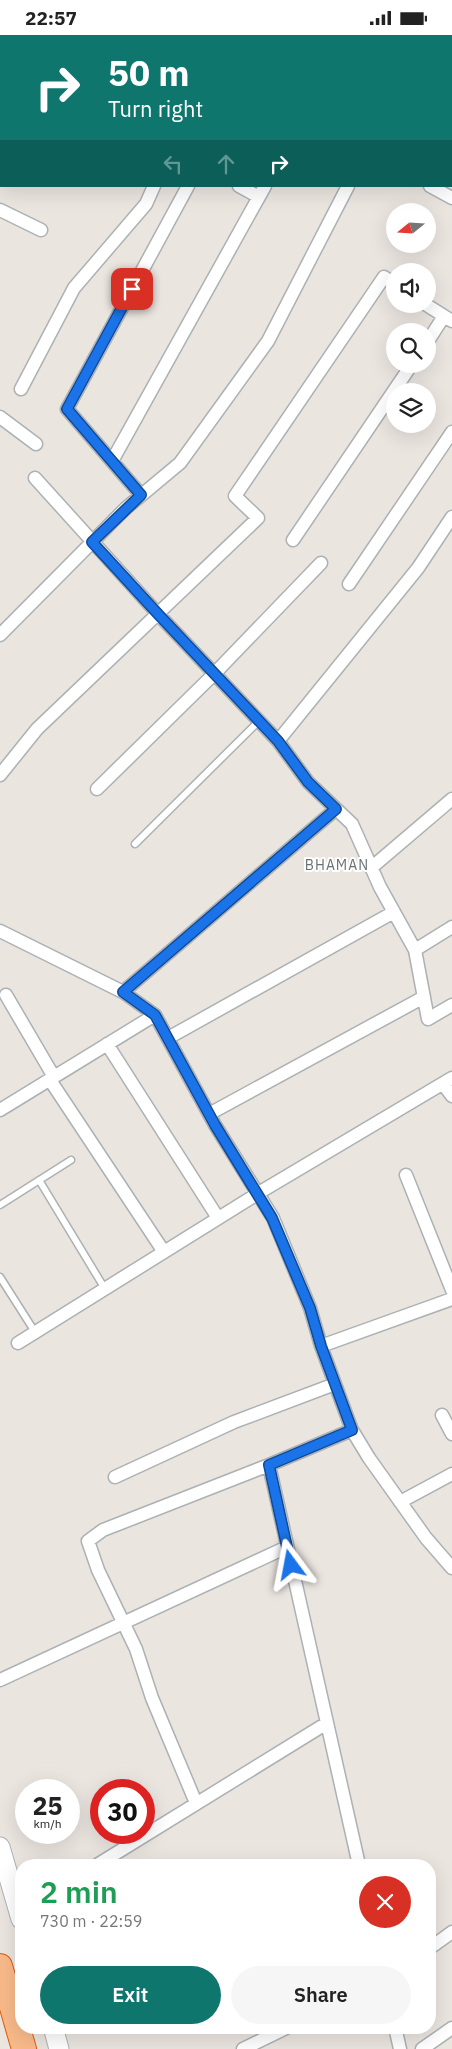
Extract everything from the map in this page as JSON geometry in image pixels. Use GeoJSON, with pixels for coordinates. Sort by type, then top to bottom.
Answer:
{"type":"FeatureCollection","features":[{"type":"Feature","properties":{"kind":"highway"},"geometry":{"type":"LineString","coordinates":[[0,1966],[15,2018]]}},
{"type":"Feature","properties":{"kind":"highway"},"geometry":{"type":"LineString","coordinates":[[20,2034],[24,2049]]}},
{"type":"Feature","properties":{"kind":"main road"},"geometry":{"type":"LineString","coordinates":[[0,1847],[15,1896]]}},
{"type":"Feature","properties":{"kind":"main road"},"geometry":{"type":"LineString","coordinates":[[55,2034],[59,2049]]}},
{"type":"Feature","properties":{"kind":"street"},"geometry":{"type":"LineString","coordinates":[[21,389],[74,289],[146,204],[154,187]]}},
{"type":"Feature","properties":{"kind":"street"},"geometry":{"type":"LineString","coordinates":[[141,495],[67,409],[187,187]]}},
{"type":"Feature","properties":{"kind":"street"},"geometry":{"type":"LineString","coordinates":[[112,461],[262,191],[244,187]]}},
{"type":"Feature","properties":{"kind":"street"},"geometry":{"type":"LineString","coordinates":[[0,635],[141,495],[180,463],[268,341],[347,187]]}},
{"type":"Feature","properties":{"kind":"street"},"geometry":{"type":"LineString","coordinates":[[432,187],[452,198]]}},
{"type":"Feature","properties":{"kind":"street"},"geometry":{"type":"LineString","coordinates":[[0,210],[41,230]]}},
{"type":"Feature","properties":{"kind":"street"},"geometry":{"type":"LineString","coordinates":[[0,775],[37,729],[258,518],[235,496],[384,277],[386,278]]}},
{"type":"Feature","properties":{"kind":"street"},"geometry":{"type":"LineString","coordinates":[[436,311],[448,318],[436,332]]}},
{"type":"Feature","properties":{"kind":"street"},"geometry":{"type":"LineString","coordinates":[[294,540],[406,373]]}},
{"type":"Feature","properties":{"kind":"street"},"geometry":{"type":"LineString","coordinates":[[0,417],[36,444]]}},
{"type":"Feature","properties":{"kind":"street"},"geometry":{"type":"LineString","coordinates":[[349,584],[452,432]]}},
{"type":"Feature","properties":{"kind":"street"},"geometry":{"type":"LineString","coordinates":[[35,478],[158,614],[278,741],[308,782],[352,825],[394,912],[415,950],[428,1019],[452,1005]]}},
{"type":"Feature","properties":{"kind":"street"},"geometry":{"type":"LineString","coordinates":[[278,741],[418,569],[452,517]]}},
{"type":"Feature","properties":{"kind":"street"},"geometry":{"type":"LineString","coordinates":[[97,789],[214,674],[321,563]]}},
{"type":"Feature","properties":{"kind":"street"},"geometry":{"type":"LineString","coordinates":[[372,868],[452,799]]}},
{"type":"Feature","properties":{"kind":"street"},"geometry":{"type":"LineString","coordinates":[[123,992],[336,809]]}},
{"type":"Feature","properties":{"kind":"street"},"geometry":{"type":"LineString","coordinates":[[168,1038],[394,912]]}},
{"type":"Feature","properties":{"kind":"street"},"geometry":{"type":"LineString","coordinates":[[415,950],[452,927]]}},
{"type":"Feature","properties":{"kind":"street"},"geometry":{"type":"LineString","coordinates":[[0,931],[123,992],[155,1015],[209,1114],[272,1218],[310,1308],[321,1346],[352,1430],[369,1458],[426,1538],[452,1568]]}},
{"type":"Feature","properties":{"kind":"street"},"geometry":{"type":"LineString","coordinates":[[6,995],[52,1078],[164,1252]]}},
{"type":"Feature","properties":{"kind":"street"},"geometry":{"type":"LineString","coordinates":[[209,1114],[424,997]]}},
{"type":"Feature","properties":{"kind":"street"},"geometry":{"type":"LineString","coordinates":[[0,1110],[155,1015]]}},
{"type":"Feature","properties":{"kind":"street"},"geometry":{"type":"LineString","coordinates":[[107,1044],[218,1218]]}},
{"type":"Feature","properties":{"kind":"street"},"geometry":{"type":"LineString","coordinates":[[18,1343],[257,1193],[448,1081],[452,1096]]}},
{"type":"Feature","properties":{"kind":"street"},"geometry":{"type":"LineString","coordinates":[[406,1175],[452,1290]]}},
{"type":"Feature","properties":{"kind":"street"},"geometry":{"type":"LineString","coordinates":[[321,1346],[452,1299]]}},
{"type":"Feature","properties":{"kind":"street"},"geometry":{"type":"LineString","coordinates":[[115,1477],[234,1422],[335,1384]]}},
{"type":"Feature","properties":{"kind":"street"},"geometry":{"type":"LineString","coordinates":[[442,1415],[452,1434]]}},
{"type":"Feature","properties":{"kind":"street"},"geometry":{"type":"LineString","coordinates":[[196,1803],[152,1697],[136,1649],[98,1569],[88,1541],[103,1530],[269,1465],[352,1430]]}},
{"type":"Feature","properties":{"kind":"street"},"geometry":{"type":"LineString","coordinates":[[269,1465],[358,1859]]}},
{"type":"Feature","properties":{"kind":"street"},"geometry":{"type":"LineString","coordinates":[[400,1502],[452,1474]]}},
{"type":"Feature","properties":{"kind":"street"},"geometry":{"type":"LineString","coordinates":[[0,1680],[287,1547]]}},
{"type":"Feature","properties":{"kind":"street"},"geometry":{"type":"LineString","coordinates":[[107,1859],[326,1723]]}},
{"type":"Feature","properties":{"kind":"street"},"geometry":{"type":"LineString","coordinates":[[436,1944],[452,1932]]}},
{"type":"Feature","properties":{"kind":"street"},"geometry":{"type":"LineString","coordinates":[[422,2049],[452,2028]]}},
{"type":"Feature","properties":{"kind":"street"},"geometry":{"type":"LineString","coordinates":[[243,2049],[274,2034]]}},
{"type":"Feature","properties":{"kind":"street"},"geometry":{"type":"LineString","coordinates":[[396,2034],[400,2049]]}},
{"type":"Feature","properties":{"kind":"lane"},"geometry":{"type":"LineString","coordinates":[[135,844],[259,721]]}},
{"type":"Feature","properties":{"kind":"lane"},"geometry":{"type":"LineString","coordinates":[[0,1205],[71,1160]]}},
{"type":"Feature","properties":{"kind":"lane"},"geometry":{"type":"LineString","coordinates":[[39,1180],[105,1289]]}},
{"type":"Feature","properties":{"kind":"lane"},"geometry":{"type":"LineString","coordinates":[[0,1277],[35,1332]]}},
{"type":"Feature","properties":{"kind":"district","name":"BHAMAN"},"geometry":{"type":"Point","coordinates":[337,865]}},
{"type":"Feature","properties":{"kind":"route"},"geometry":{"type":"LineString","coordinates":[[132,289],[67,409],[141,495],[92,542],[278,741],[308,782],[336,809],[123,992],[155,1015],[215,1125],[272,1218],[310,1308],[321,1346],[352,1430],[269,1465],[291,1565]]}}]}
